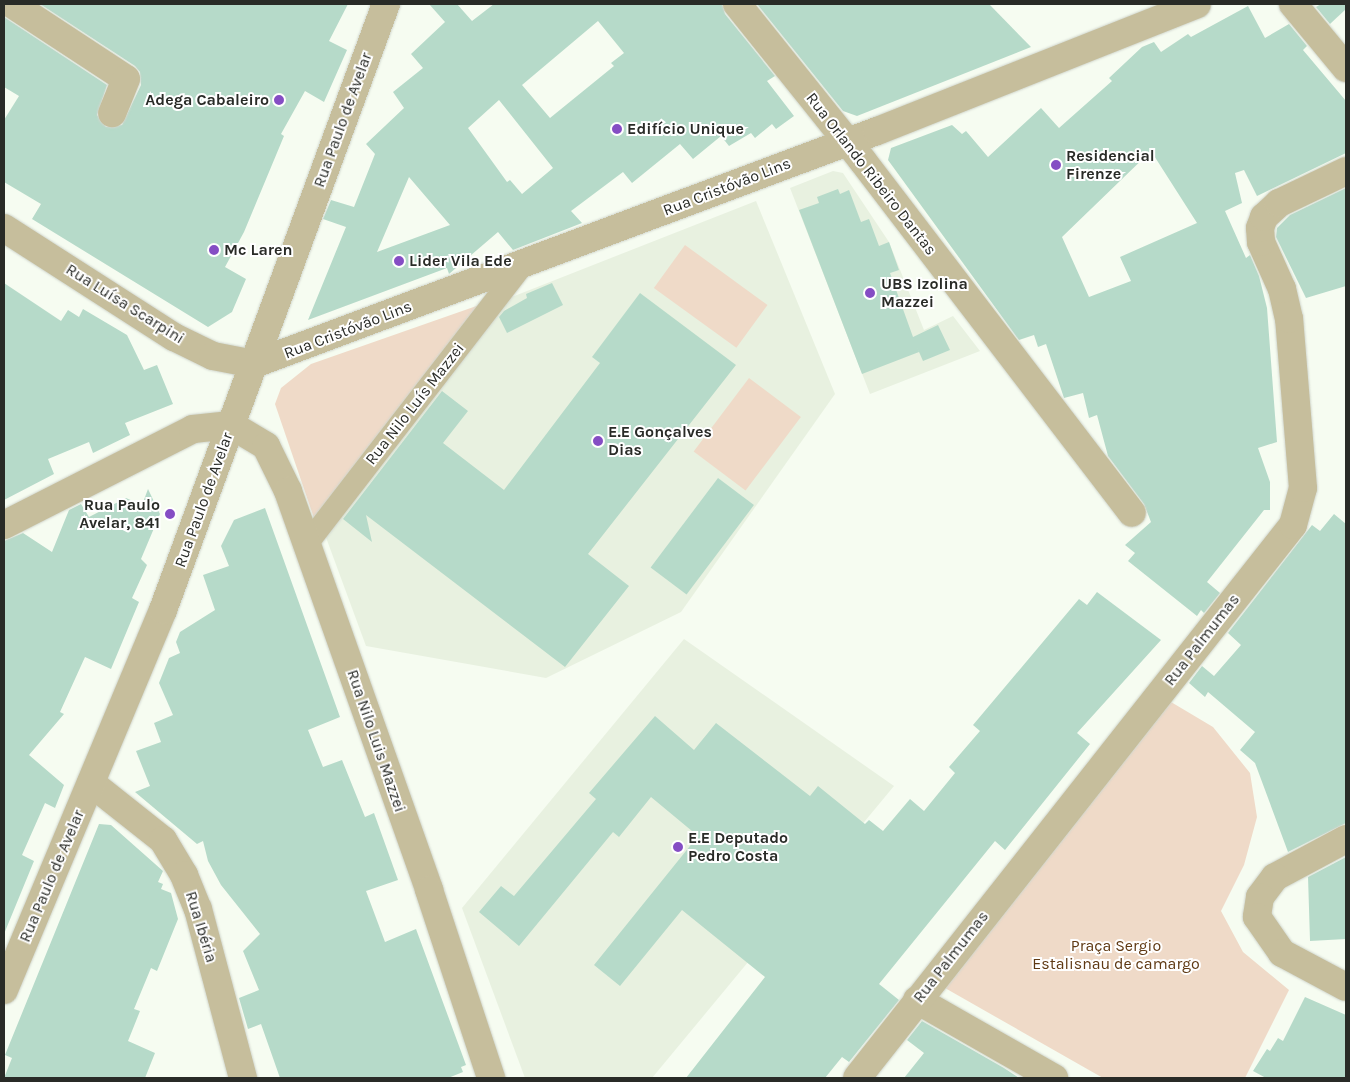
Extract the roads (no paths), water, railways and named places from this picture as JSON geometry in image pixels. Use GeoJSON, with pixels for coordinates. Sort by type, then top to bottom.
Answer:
{"type":"FeatureCollection","features":[{"type":"Feature","properties":{"kind":"street"},"geometry":{"type":"LineString","coordinates":[[12,4],[126,79],[112,113]]}},
{"type":"Feature","properties":{"kind":"street","name":"Rua Paulo de Avelar"},"geometry":{"type":"LineString","coordinates":[[4,990],[164,610],[386,4]]}},
{"type":"Feature","properties":{"kind":"street","name":"Rua Orlando Ribeiro Dantas"},"geometry":{"type":"LineString","coordinates":[[737,4],[847,142],[1132,513]]}},
{"type":"Feature","properties":{"kind":"street","name":"Rua Cristóvão Lins"},"geometry":{"type":"LineString","coordinates":[[254,364],[847,142],[1197,4]]}},
{"type":"Feature","properties":{"kind":"street"},"geometry":{"type":"LineString","coordinates":[[1293,4],[1346,68]]}},
{"type":"Feature","properties":{"kind":"street","name":"Rua Palmumas"},"geometry":{"type":"LineString","coordinates":[[857,1078],[1293,525],[1303,488],[1289,319],[1282,289],[1261,242],[1260,228],[1264,217],[1279,203],[1346,171]]}},
{"type":"Feature","properties":{"kind":"street","name":"Rua Luísa Scarpini"},"geometry":{"type":"LineString","coordinates":[[4,228],[174,336],[213,356],[254,364]]}},
{"type":"Feature","properties":{"kind":"street","name":"Rua Nilo Luís Mazzei"},"geometry":{"type":"LineString","coordinates":[[307,544],[523,264]]}},
{"type":"Feature","properties":{"kind":"street"},"geometry":{"type":"LineString","coordinates":[[4,525],[193,429],[231,426]]}},
{"type":"Feature","properties":{"kind":"street","name":"Rua Nilo Luis Mazzei"},"geometry":{"type":"LineString","coordinates":[[231,426],[266,446],[307,544],[426,883],[491,1078]]}},
{"type":"Feature","properties":{"kind":"street","name":"Rua Ibéria"},"geometry":{"type":"LineString","coordinates":[[91,783],[163,840],[184,875],[198,909],[242,1078]]}},
{"type":"Feature","properties":{"kind":"street"},"geometry":{"type":"LineString","coordinates":[[1346,839],[1275,877],[1260,896],[1257,917],[1282,953],[1346,987]]}},
{"type":"Feature","properties":{"kind":"street"},"geometry":{"type":"LineString","coordinates":[[917,1000],[1054,1078]]}},
{"type":"Feature","properties":{"kind":"place","name":"Adega Cabaleiro"},"geometry":{"type":"Point","coordinates":[279,100]}},
{"type":"Feature","properties":{"kind":"place","name":"Edifício Unique"},"geometry":{"type":"Point","coordinates":[617,129]}},
{"type":"Feature","properties":{"kind":"place","name":"Residencial Firenze"},"geometry":{"type":"Point","coordinates":[1056,165]}},
{"type":"Feature","properties":{"kind":"place","name":"Mc Laren"},"geometry":{"type":"Point","coordinates":[214,250]}},
{"type":"Feature","properties":{"kind":"place","name":"Lider Vila Ede"},"geometry":{"type":"Point","coordinates":[399,261]}},
{"type":"Feature","properties":{"kind":"place","name":"UBS Izolina Mazzei"},"geometry":{"type":"Point","coordinates":[870,293]}},
{"type":"Feature","properties":{"kind":"place","name":"E.E Gonçalves Dias"},"geometry":{"type":"Point","coordinates":[598,441]}},
{"type":"Feature","properties":{"kind":"place","name":"Rua Paulo Avelar, 841"},"geometry":{"type":"Point","coordinates":[170,514]}},
{"type":"Feature","properties":{"kind":"place","name":"E.E Deputado Pedro Costa"},"geometry":{"type":"Point","coordinates":[678,847]}},
{"type":"Feature","properties":{"kind":"park label","name":"Praça Sergio Estalisnau de camargo"},"geometry":{"type":"Point","coordinates":[1116,955]}}]}
